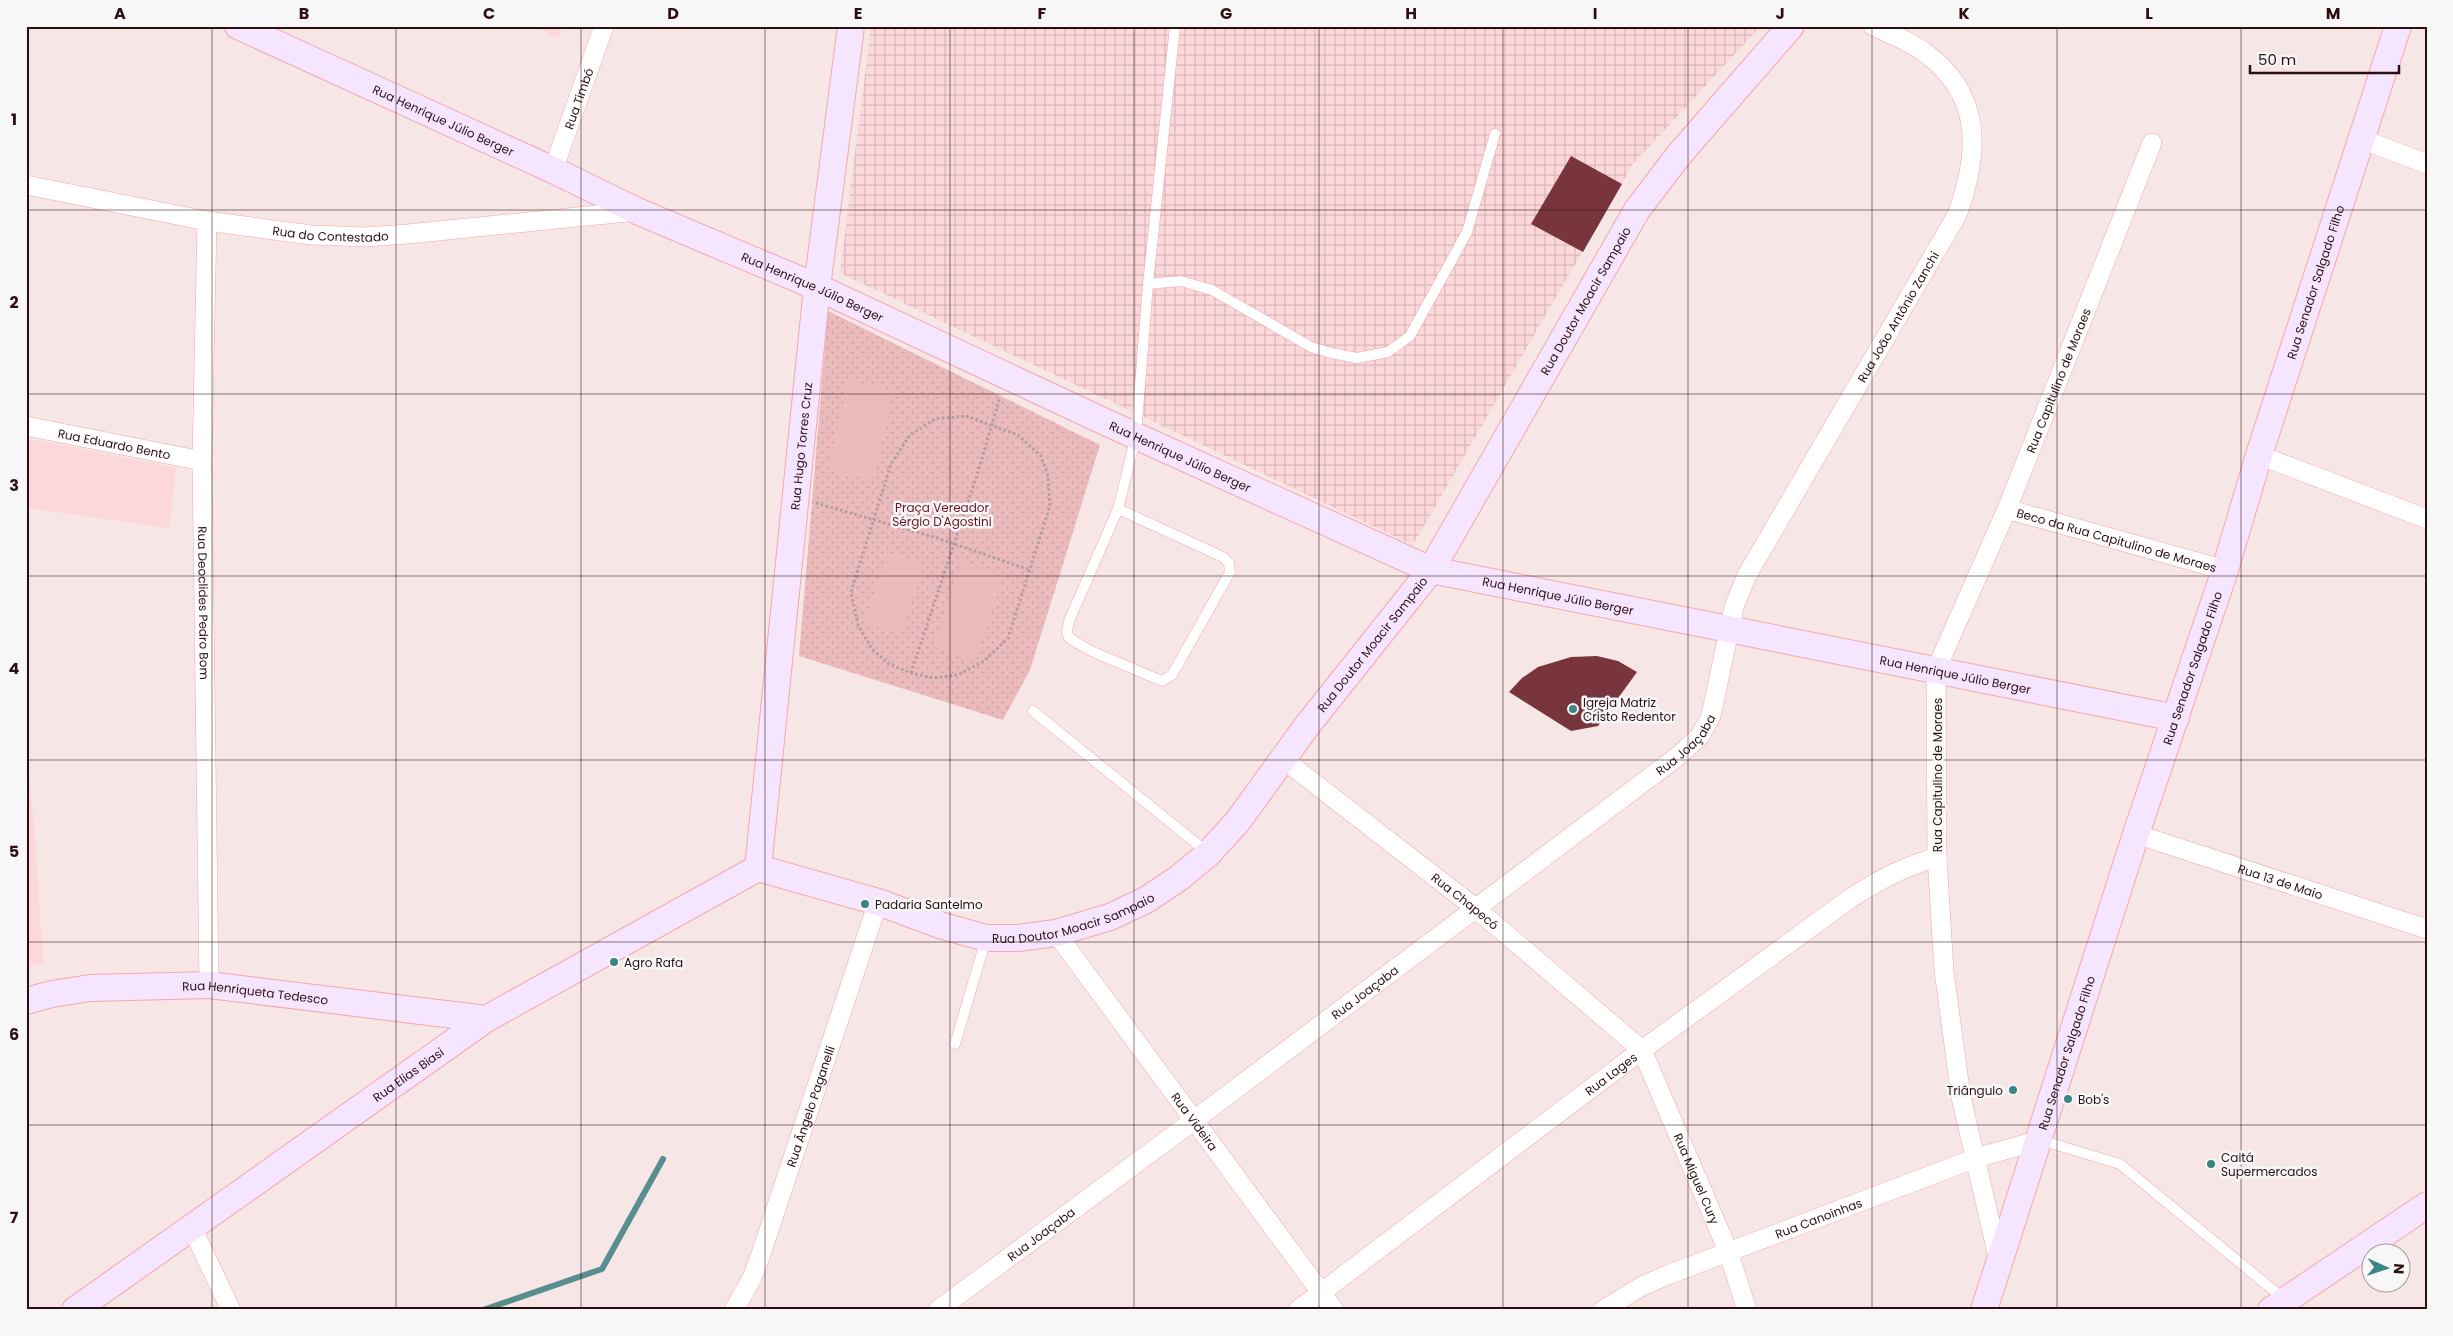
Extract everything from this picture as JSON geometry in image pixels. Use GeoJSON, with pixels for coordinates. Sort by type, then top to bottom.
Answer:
{"type":"FeatureCollection","features":[{"type":"Feature","properties":{"kind":"street","name":"Rua Henrique Júlio Berger"},"geometry":{"type":"LineString","coordinates":[[238,26],[553,170],[637,211],[817,287],[1136,436],[1431,570],[2176,718]]}},
{"type":"Feature","properties":{"kind":"street","name":"Rua Timbó"},"geometry":{"type":"LineString","coordinates":[[553,170],[604,26]]}},
{"type":"Feature","properties":{"kind":"street","name":"Rua Hugo Torres Cruz"},"geometry":{"type":"LineString","coordinates":[[758,868],[817,287],[851,26]]}},
{"type":"Feature","properties":{"kind":"street","name":"Rua Doutor Moacir Sampaio"},"geometry":{"type":"LineString","coordinates":[[758,868],[878,902],[943,926],[986,938],[1018,938],[1056,933],[1110,917],[1146,900],[1179,878],[1208,854],[1238,821],[1283,759],[1431,570],[1638,210],[1678,156],[1791,26]]}},
{"type":"Feature","properties":{"kind":"street","name":"Rua João Antônio Zanchi"},"geometry":{"type":"LineString","coordinates":[[1728,629],[1734,607],[1747,575],[1957,215],[1966,191],[1971,165],[1973,132],[1965,104],[1951,78],[1923,51],[1873,26]]}},
{"type":"Feature","properties":{"kind":"street","name":"Rua Senador Salgado Filho"},"geometry":{"type":"LineString","coordinates":[[1984,1310],[2040,1140],[2136,834],[2225,570],[2259,455],[2398,26]]}},
{"type":"Feature","properties":{"kind":"street"},"geometry":{"type":"LineString","coordinates":[[2361,139],[2427,164]]}},
{"type":"Feature","properties":{"kind":"street","name":"Rua Capitulino de Moraes"},"geometry":{"type":"LineString","coordinates":[[1999,1264],[1962,1097],[1944,971],[1937,857],[1936,670],[2008,509],[2152,143]]}},
{"type":"Feature","properties":{"kind":"street","name":"Rua do Contestado"},"geometry":{"type":"LineString","coordinates":[[26,186],[207,221],[311,235],[365,237],[637,211]]}},
{"type":"Feature","properties":{"kind":"street","name":"Rua Deoclides Pedro Bom"},"geometry":{"type":"LineString","coordinates":[[207,221],[202,461],[209,985]]}},
{"type":"Feature","properties":{"kind":"street","name":"Rua Eduardo Bento"},"geometry":{"type":"LineString","coordinates":[[26,426],[202,461]]}},
{"type":"Feature","properties":{"kind":"street"},"geometry":{"type":"LineString","coordinates":[[2259,455],[2427,518]]}},
{"type":"Feature","properties":{"kind":"street","name":"Beco da Rua Capitulino de Moraes"},"geometry":{"type":"LineString","coordinates":[[2008,509],[2225,570]]}},
{"type":"Feature","properties":{"kind":"street","name":"Rua Joaçaba"},"geometry":{"type":"LineString","coordinates":[[938,1310],[1194,1121],[1474,908],[1677,757],[1700,736],[1712,716],[1728,629]]}},
{"type":"Feature","properties":{"kind":"street","name":"Rua Chapecó"},"geometry":{"type":"LineString","coordinates":[[1283,759],[1474,908],[1642,1050]]}},
{"type":"Feature","properties":{"kind":"street","name":"Rua 13 de Maio"},"geometry":{"type":"LineString","coordinates":[[2136,834],[2427,929]]}},
{"type":"Feature","properties":{"kind":"street","name":"Rua Lages"},"geometry":{"type":"LineString","coordinates":[[1298,1310],[1642,1050],[1879,879],[1903,868],[1937,857]]}},
{"type":"Feature","properties":{"kind":"street","name":"Rua Elias Biasi"},"geometry":{"type":"LineString","coordinates":[[75,1310],[486,1019],[758,868]]}},
{"type":"Feature","properties":{"kind":"street","name":"Rua Ângelo Paganelli"},"geometry":{"type":"LineString","coordinates":[[734,1310],[752,1278],[761,1254],[878,902]]}},
{"type":"Feature","properties":{"kind":"street","name":"Rua Videira"},"geometry":{"type":"LineString","coordinates":[[1056,933],[1334,1310]]}},
{"type":"Feature","properties":{"kind":"street","name":"Rua Henriqueta Tedesco"},"geometry":{"type":"LineString","coordinates":[[26,1001],[90,988],[209,985],[486,1019]]}},
{"type":"Feature","properties":{"kind":"street","name":"Rua Miguel Cury"},"geometry":{"type":"LineString","coordinates":[[1642,1050],[1728,1251],[1747,1310]]}},
{"type":"Feature","properties":{"kind":"street","name":"Rua Canoinhas"},"geometry":{"type":"LineString","coordinates":[[1603,1310],[1665,1276],[1728,1251],[1976,1158],[2040,1140]]}},
{"type":"Feature","properties":{"kind":"street"},"geometry":{"type":"LineString","coordinates":[[2278,1305],[2427,1205]]}},
{"type":"Feature","properties":{"kind":"street"},"geometry":{"type":"LineString","coordinates":[[192,1228],[231,1310]]}},
{"type":"Feature","properties":{"kind":"lane"},"geometry":{"type":"LineString","coordinates":[[1118,509],[1223,557],[1229,563],[1230,572],[1172,675],[1162,681],[1091,650],[1069,638],[1067,632],[1069,622],[1118,509],[1136,436],[1148,284],[1175,26]]}},
{"type":"Feature","properties":{"kind":"lane"},"geometry":{"type":"LineString","coordinates":[[1148,284],[1181,281],[1212,290],[1311,347],[1331,353],[1357,358],[1388,352],[1410,336],[1467,232],[1495,134]]}},
{"type":"Feature","properties":{"kind":"lane"},"geometry":{"type":"LineString","coordinates":[[1033,711],[1208,854]]}},
{"type":"Feature","properties":{"kind":"lane"},"geometry":{"type":"LineString","coordinates":[[955,1044],[986,938]]}},
{"type":"Feature","properties":{"kind":"lane"},"geometry":{"type":"LineString","coordinates":[[2040,1140],[2120,1164],[2278,1305]]}},
{"type":"Feature","properties":{"kind":"path"},"geometry":{"type":"LineString","coordinates":[[911,673],[954,544],[1002,389]]}},
{"type":"Feature","properties":{"kind":"path"},"geometry":{"type":"LineString","coordinates":[[966,416],[992,425],[1018,435],[1041,456],[1048,476],[1050,506],[1008,638],[984,661],[958,675],[933,678],[911,673],[889,664],[872,649],[858,625],[851,592],[890,464],[910,435],[935,419],[966,416]]}},
{"type":"Feature","properties":{"kind":"path"},"geometry":{"type":"LineString","coordinates":[[796,497],[954,544],[1030,570]]}},
{"type":"Feature","properties":{"kind":"shaded area"},"geometry":{"type":"Polygon","coordinates":[[[534,26],[563,26],[559,39],[534,26]]]}},
{"type":"Feature","properties":{"kind":"shaded area"},"geometry":{"type":"Polygon","coordinates":[[[871,26],[1761,26],[1633,164],[1413,545],[840,273],[871,26]]]}},
{"type":"Feature","properties":{"kind":"shaded area"},"geometry":{"type":"Polygon","coordinates":[[[26,438],[176,468],[169,528],[26,508],[26,438]]]}},
{"type":"Feature","properties":{"kind":"shaded area"},"geometry":{"type":"Polygon","coordinates":[[[26,742],[35,836],[43,963],[26,967],[26,742]]]}},
{"type":"Feature","properties":{"kind":"green space","name":"Praça Vereador Sérgio D'Agostini"},"geometry":{"type":"Polygon","coordinates":[[[828,311],[1100,445],[1030,670],[1003,720],[799,656],[828,311]]]}},
{"type":"Feature","properties":{"kind":"green space"},"geometry":{"type":"Polygon","coordinates":[[[849,380],[894,391],[873,481],[828,470],[849,380]]]}},
{"type":"Feature","properties":{"kind":"green space"},"geometry":{"type":"Polygon","coordinates":[[[888,552],[924,564],[901,635],[865,623],[888,552]]]}},
{"type":"Feature","properties":{"kind":"green space"},"geometry":{"type":"Polygon","coordinates":[[[962,562],[1004,576],[975,661],[934,647],[962,562]]]}},
{"type":"Feature","properties":{"kind":"building"},"geometry":{"type":"Polygon","coordinates":[[[1571,156],[1622,184],[1583,252],[1531,224],[1571,156]]]}},
{"type":"Feature","properties":{"kind":"building","name":"Igreja Matriz Cristo Redentor"},"geometry":{"type":"Polygon","coordinates":[[[1597,656],[1618,661],[1637,672],[1598,726],[1571,731],[1509,692],[1522,678],[1538,667],[1571,657],[1597,656]]]}},
{"type":"Feature","properties":{"kind":"waterway"},"geometry":{"type":"LineString","coordinates":[[483,1310],[602,1269],[663,1159]]}},
{"type":"Feature","properties":{"kind":"place","name":"Igreja Matriz Cristo Redentor"},"geometry":{"type":"Point","coordinates":[1573,709]}},
{"type":"Feature","properties":{"kind":"place","name":"Padaria Santelmo"},"geometry":{"type":"Point","coordinates":[865,904]}},
{"type":"Feature","properties":{"kind":"place","name":"Agro Rafa"},"geometry":{"type":"Point","coordinates":[614,962]}},
{"type":"Feature","properties":{"kind":"place","name":"Triângulo"},"geometry":{"type":"Point","coordinates":[2013,1090]}},
{"type":"Feature","properties":{"kind":"place","name":"Bob's"},"geometry":{"type":"Point","coordinates":[2068,1099]}},
{"type":"Feature","properties":{"kind":"place","name":"Caitá Supermercados"},"geometry":{"type":"Point","coordinates":[2211,1164]}}]}
